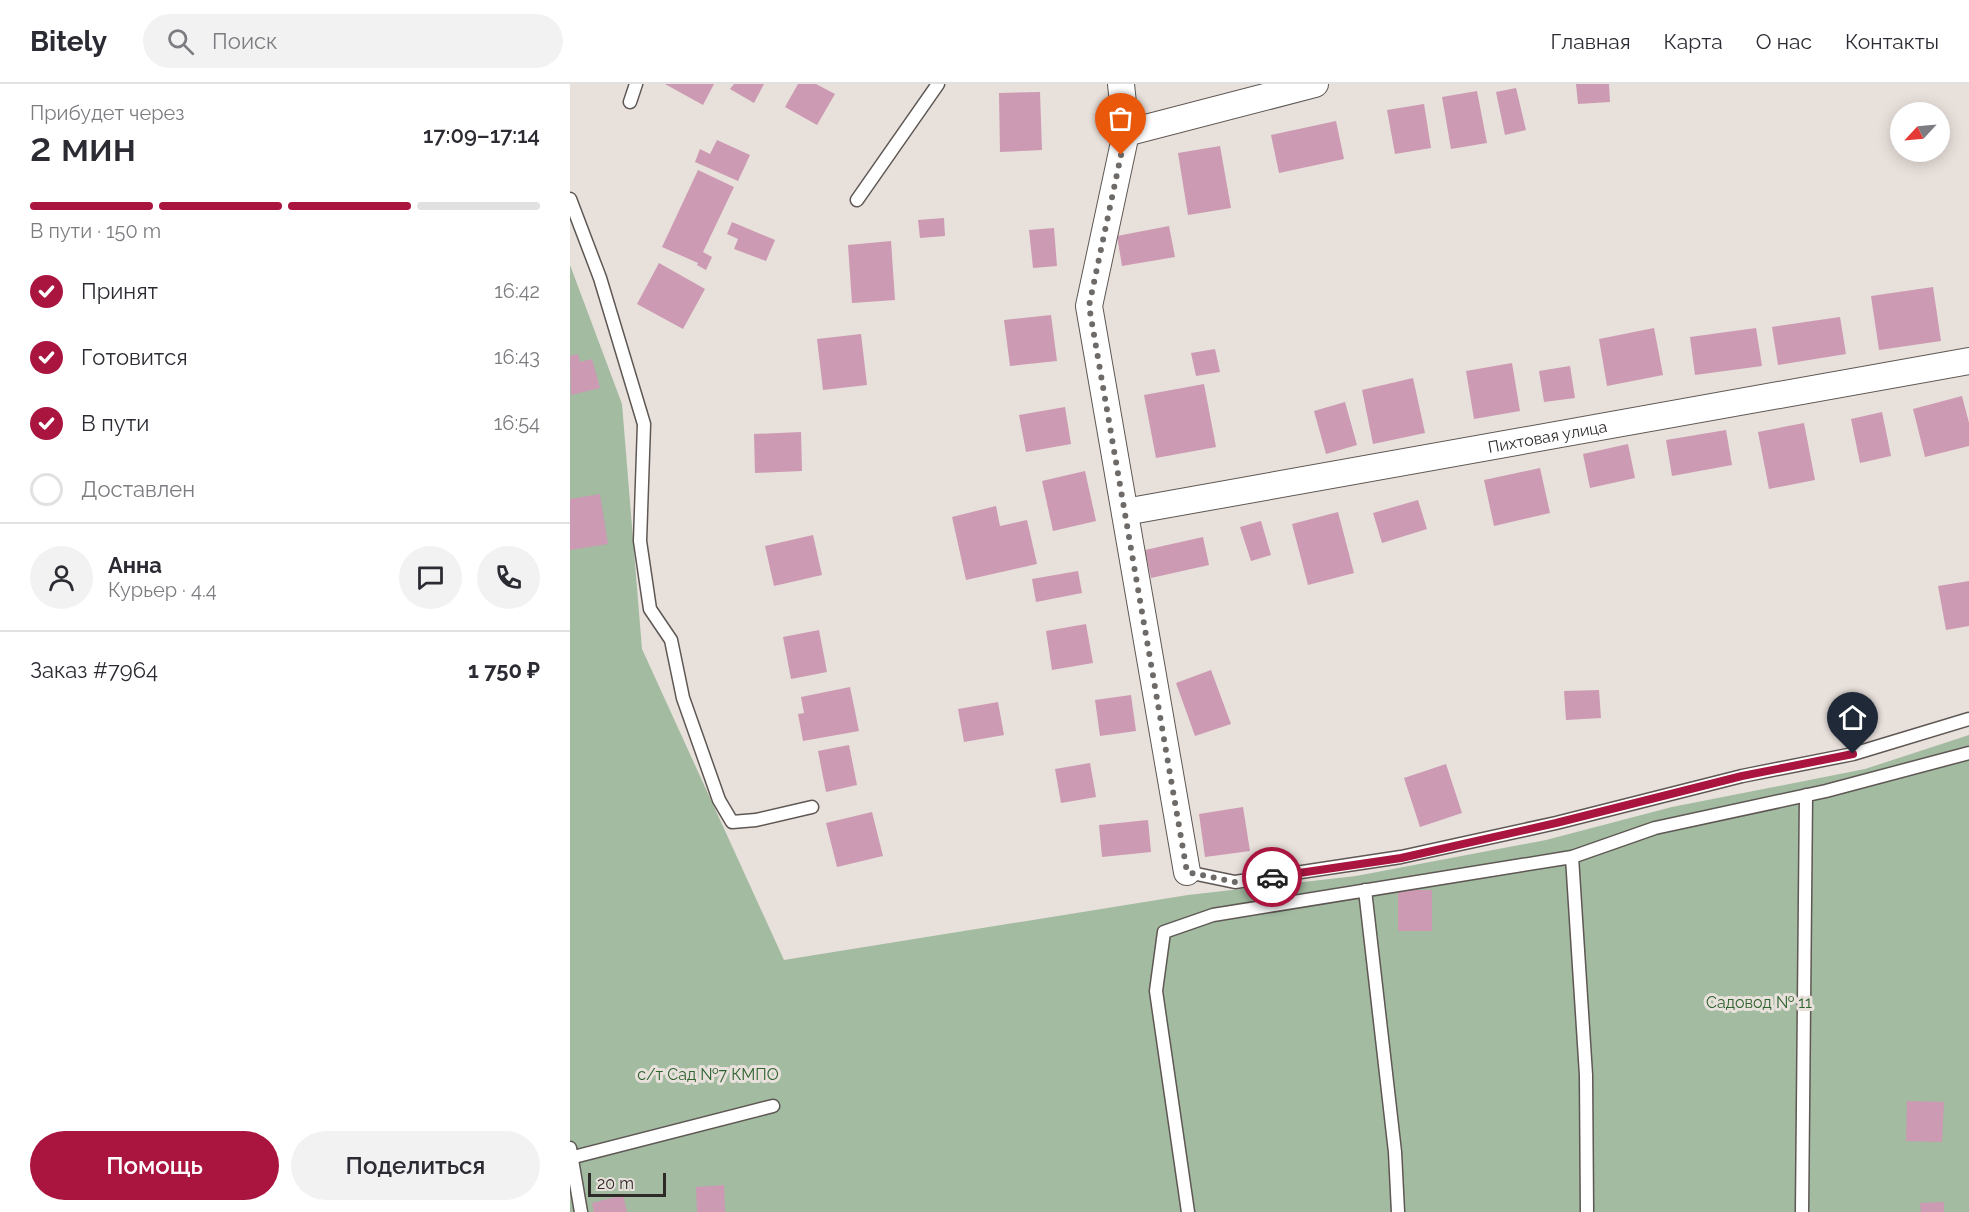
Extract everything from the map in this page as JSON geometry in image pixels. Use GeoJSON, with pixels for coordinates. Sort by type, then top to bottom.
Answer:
{"type":"FeatureCollection","features":[{"type":"Feature","properties":{"kind":"street"},"geometry":{"type":"LineString","coordinates":[[1121,84],[1126,133],[1089,306],[1187,872]]}},
{"type":"Feature","properties":{"kind":"street"},"geometry":{"type":"LineString","coordinates":[[1126,133],[1315,84]]}},
{"type":"Feature","properties":{"kind":"street","name":"Пихтовая улица"},"geometry":{"type":"LineString","coordinates":[[1125,512],[1969,361]]}},
{"type":"Feature","properties":{"kind":"lane"},"geometry":{"type":"LineString","coordinates":[[630,102],[636,84]]}},
{"type":"Feature","properties":{"kind":"lane"},"geometry":{"type":"LineString","coordinates":[[857,200],[938,84]]}},
{"type":"Feature","properties":{"kind":"lane"},"geometry":{"type":"LineString","coordinates":[[570,199],[600,278],[644,424],[640,541],[650,609],[670,640],[683,698],[719,800],[732,822],[756,820],[812,807]]}},
{"type":"Feature","properties":{"kind":"lane"},"geometry":{"type":"LineString","coordinates":[[1187,872],[1235,882],[1401,858],[1556,823],[1742,776],[1853,754],[1969,720]]}},
{"type":"Feature","properties":{"kind":"lane"},"geometry":{"type":"LineString","coordinates":[[1188,1212],[1156,992],[1164,932],[1213,915],[1572,857],[1655,828],[1806,795],[1969,753]]}},
{"type":"Feature","properties":{"kind":"lane"},"geometry":{"type":"LineString","coordinates":[[1802,1212],[1806,795]]}},
{"type":"Feature","properties":{"kind":"lane"},"geometry":{"type":"LineString","coordinates":[[1572,857],[1587,1075],[1587,1212]]}},
{"type":"Feature","properties":{"kind":"lane"},"geometry":{"type":"LineString","coordinates":[[1365,890],[1395,1152],[1398,1212]]}},
{"type":"Feature","properties":{"kind":"lane"},"geometry":{"type":"LineString","coordinates":[[581,1212],[571,1154],[773,1107]]}},
{"type":"Feature","properties":{"kind":"green space","name":"Садовод № 11"},"geometry":{"type":"Polygon","coordinates":[[[570,265],[622,404],[642,649],[784,960],[1188,895],[1356,876],[1546,840],[1672,807],[1865,769],[1969,735],[1969,1212],[570,1212],[570,265]]]}},
{"type":"Feature","properties":{"kind":"building"},"geometry":{"type":"Polygon","coordinates":[[[665,84],[714,84],[703,105],[665,84]]]}},
{"type":"Feature","properties":{"kind":"building"},"geometry":{"type":"Polygon","coordinates":[[[734,84],[764,84],[754,103],[730,89],[734,84]]]}},
{"type":"Feature","properties":{"kind":"building"},"geometry":{"type":"Polygon","coordinates":[[[798,84],[816,84],[835,94],[817,125],[785,107],[798,84]]]}},
{"type":"Feature","properties":{"kind":"building"},"geometry":{"type":"Polygon","coordinates":[[[1576,84],[1609,84],[1610,102],[1578,104],[1576,84]]]}},
{"type":"Feature","properties":{"kind":"building"},"geometry":{"type":"Polygon","coordinates":[[[1516,88],[1526,130],[1505,135],[1496,92],[1516,88]]]}},
{"type":"Feature","properties":{"kind":"building"},"geometry":{"type":"Polygon","coordinates":[[[1477,91],[1487,143],[1451,149],[1442,97],[1477,91]]]}},
{"type":"Feature","properties":{"kind":"building"},"geometry":{"type":"Polygon","coordinates":[[[1040,92],[1042,150],[1000,152],[999,93],[1040,92]]]}},
{"type":"Feature","properties":{"kind":"building"},"geometry":{"type":"Polygon","coordinates":[[[1424,104],[1431,148],[1395,154],[1387,110],[1424,104]]]}},
{"type":"Feature","properties":{"kind":"building"},"geometry":{"type":"Polygon","coordinates":[[[1336,121],[1344,159],[1279,173],[1271,135],[1336,121]]]}},
{"type":"Feature","properties":{"kind":"building"},"geometry":{"type":"Polygon","coordinates":[[[717,140],[750,155],[738,181],[695,162],[700,149],[710,154],[717,140]]]}},
{"type":"Feature","properties":{"kind":"building"},"geometry":{"type":"Polygon","coordinates":[[[1220,146],[1231,208],[1188,215],[1178,153],[1220,146]]]}},
{"type":"Feature","properties":{"kind":"building"},"geometry":{"type":"Polygon","coordinates":[[[698,170],[734,187],[703,252],[712,257],[706,270],[697,265],[698,263],[662,247],[698,170]]]}},
{"type":"Feature","properties":{"kind":"building"},"geometry":{"type":"Polygon","coordinates":[[[944,218],[945,236],[920,238],[918,220],[944,218]]]}},
{"type":"Feature","properties":{"kind":"building"},"geometry":{"type":"Polygon","coordinates":[[[732,222],[775,240],[766,261],[734,249],[738,239],[727,234],[732,222]]]}},
{"type":"Feature","properties":{"kind":"building"},"geometry":{"type":"Polygon","coordinates":[[[1169,226],[1175,257],[1122,266],[1117,236],[1169,226]]]}},
{"type":"Feature","properties":{"kind":"building"},"geometry":{"type":"Polygon","coordinates":[[[1054,228],[1057,266],[1033,268],[1029,230],[1054,228]]]}},
{"type":"Feature","properties":{"kind":"building"},"geometry":{"type":"Polygon","coordinates":[[[891,241],[895,300],[852,303],[848,245],[891,241]]]}},
{"type":"Feature","properties":{"kind":"building"},"geometry":{"type":"Polygon","coordinates":[[[659,263],[705,289],[683,329],[637,304],[659,263]]]}},
{"type":"Feature","properties":{"kind":"building"},"geometry":{"type":"Polygon","coordinates":[[[1933,287],[1941,341],[1879,350],[1871,296],[1933,287]]]}},
{"type":"Feature","properties":{"kind":"building"},"geometry":{"type":"Polygon","coordinates":[[[1051,315],[1057,361],[1010,366],[1004,320],[1051,315]]]}},
{"type":"Feature","properties":{"kind":"building"},"geometry":{"type":"Polygon","coordinates":[[[1840,317],[1846,354],[1778,365],[1772,327],[1840,317]]]}},
{"type":"Feature","properties":{"kind":"building"},"geometry":{"type":"Polygon","coordinates":[[[1654,328],[1663,375],[1607,386],[1599,339],[1654,328]]]}},
{"type":"Feature","properties":{"kind":"building"},"geometry":{"type":"Polygon","coordinates":[[[1756,328],[1762,366],[1695,375],[1690,337],[1756,328]]]}},
{"type":"Feature","properties":{"kind":"building"},"geometry":{"type":"Polygon","coordinates":[[[861,334],[867,385],[823,390],[817,339],[861,334]]]}},
{"type":"Feature","properties":{"kind":"building"},"geometry":{"type":"Polygon","coordinates":[[[1215,349],[1220,372],[1196,376],[1191,353],[1215,349]]]}},
{"type":"Feature","properties":{"kind":"building"},"geometry":{"type":"Polygon","coordinates":[[[578,354],[580,362],[592,359],[600,388],[571,395],[570,356],[578,354]]]}},
{"type":"Feature","properties":{"kind":"building"},"geometry":{"type":"Polygon","coordinates":[[[1512,363],[1520,411],[1474,419],[1466,371],[1512,363]]]}},
{"type":"Feature","properties":{"kind":"building"},"geometry":{"type":"Polygon","coordinates":[[[1570,366],[1575,398],[1544,402],[1539,371],[1570,366]]]}},
{"type":"Feature","properties":{"kind":"building"},"geometry":{"type":"Polygon","coordinates":[[[1413,378],[1425,433],[1373,444],[1362,390],[1413,378]]]}},
{"type":"Feature","properties":{"kind":"building"},"geometry":{"type":"Polygon","coordinates":[[[1204,384],[1216,447],[1156,458],[1144,395],[1204,384]]]}},
{"type":"Feature","properties":{"kind":"building"},"geometry":{"type":"Polygon","coordinates":[[[1962,396],[1969,423],[1969,446],[1925,457],[1913,409],[1962,396]]]}},
{"type":"Feature","properties":{"kind":"building"},"geometry":{"type":"Polygon","coordinates":[[[1345,402],[1357,445],[1326,454],[1314,411],[1345,402]]]}},
{"type":"Feature","properties":{"kind":"building"},"geometry":{"type":"Polygon","coordinates":[[[1065,407],[1071,444],[1026,452],[1019,415],[1065,407]]]}},
{"type":"Feature","properties":{"kind":"building"},"geometry":{"type":"Polygon","coordinates":[[[1882,412],[1891,456],[1860,463],[1851,419],[1882,412]]]}},
{"type":"Feature","properties":{"kind":"building"},"geometry":{"type":"Polygon","coordinates":[[[1804,423],[1815,480],[1769,489],[1758,432],[1804,423]]]}},
{"type":"Feature","properties":{"kind":"building"},"geometry":{"type":"Polygon","coordinates":[[[1726,430],[1732,465],[1672,476],[1666,440],[1726,430]]]}},
{"type":"Feature","properties":{"kind":"building"},"geometry":{"type":"Polygon","coordinates":[[[801,432],[802,471],[755,473],[754,434],[801,432]]]}},
{"type":"Feature","properties":{"kind":"building"},"geometry":{"type":"Polygon","coordinates":[[[1628,444],[1635,478],[1590,488],[1583,454],[1628,444]]]}},
{"type":"Feature","properties":{"kind":"building"},"geometry":{"type":"Polygon","coordinates":[[[1540,468],[1550,513],[1494,526],[1484,480],[1540,468]]]}},
{"type":"Feature","properties":{"kind":"building"},"geometry":{"type":"Polygon","coordinates":[[[1085,471],[1096,521],[1053,531],[1042,481],[1085,471]]]}},
{"type":"Feature","properties":{"kind":"building"},"geometry":{"type":"Polygon","coordinates":[[[600,494],[608,544],[570,550],[570,499],[600,494]]]}},
{"type":"Feature","properties":{"kind":"building"},"geometry":{"type":"Polygon","coordinates":[[[1418,500],[1427,529],[1382,543],[1373,513],[1418,500]]]}},
{"type":"Feature","properties":{"kind":"building"},"geometry":{"type":"Polygon","coordinates":[[[996,506],[1000,526],[1027,520],[1037,564],[966,580],[952,517],[996,506]]]}},
{"type":"Feature","properties":{"kind":"building"},"geometry":{"type":"Polygon","coordinates":[[[1338,512],[1354,573],[1308,585],[1292,524],[1338,512]]]}},
{"type":"Feature","properties":{"kind":"building"},"geometry":{"type":"Polygon","coordinates":[[[1261,521],[1271,555],[1251,561],[1240,527],[1261,521]]]}},
{"type":"Feature","properties":{"kind":"building"},"geometry":{"type":"Polygon","coordinates":[[[813,535],[822,575],[774,586],[765,546],[813,535]]]}},
{"type":"Feature","properties":{"kind":"building"},"geometry":{"type":"Polygon","coordinates":[[[1203,537],[1209,565],[1151,578],[1145,550],[1203,537]]]}},
{"type":"Feature","properties":{"kind":"building"},"geometry":{"type":"Polygon","coordinates":[[[1078,571],[1082,593],[1036,602],[1032,579],[1078,571]]]}},
{"type":"Feature","properties":{"kind":"building"},"geometry":{"type":"Polygon","coordinates":[[[1969,581],[1969,626],[1946,630],[1938,586],[1969,581]]]}},
{"type":"Feature","properties":{"kind":"building"},"geometry":{"type":"Polygon","coordinates":[[[1086,624],[1093,663],[1052,670],[1046,631],[1086,624]]]}},
{"type":"Feature","properties":{"kind":"building"},"geometry":{"type":"Polygon","coordinates":[[[819,630],[827,672],[791,679],[783,637],[819,630]]]}},
{"type":"Feature","properties":{"kind":"building"},"geometry":{"type":"Polygon","coordinates":[[[1211,670],[1231,724],[1195,736],[1176,683],[1211,670]]]}},
{"type":"Feature","properties":{"kind":"building"},"geometry":{"type":"Polygon","coordinates":[[[850,687],[859,731],[803,741],[798,714],[804,713],[801,697],[850,687]]]}},
{"type":"Feature","properties":{"kind":"building"},"geometry":{"type":"Polygon","coordinates":[[[1599,690],[1601,718],[1566,720],[1564,691],[1599,690]]]}},
{"type":"Feature","properties":{"kind":"building"},"geometry":{"type":"Polygon","coordinates":[[[1131,695],[1136,731],[1100,736],[1095,700],[1131,695]]]}},
{"type":"Feature","properties":{"kind":"building"},"geometry":{"type":"Polygon","coordinates":[[[998,702],[1004,735],[964,742],[958,709],[998,702]]]}},
{"type":"Feature","properties":{"kind":"building"},"geometry":{"type":"Polygon","coordinates":[[[849,745],[857,785],[826,792],[818,751],[849,745]]]}},
{"type":"Feature","properties":{"kind":"building"},"geometry":{"type":"Polygon","coordinates":[[[1090,763],[1096,797],[1061,803],[1055,769],[1090,763]]]}},
{"type":"Feature","properties":{"kind":"building"},"geometry":{"type":"Polygon","coordinates":[[[1446,764],[1462,813],[1420,827],[1404,778],[1446,764]]]}},
{"type":"Feature","properties":{"kind":"building"},"geometry":{"type":"Polygon","coordinates":[[[1243,807],[1250,851],[1205,857],[1199,814],[1243,807]]]}},
{"type":"Feature","properties":{"kind":"building"},"geometry":{"type":"Polygon","coordinates":[[[872,812],[883,856],[837,867],[826,823],[872,812]]]}},
{"type":"Feature","properties":{"kind":"building"},"geometry":{"type":"Polygon","coordinates":[[[1148,820],[1151,852],[1102,857],[1099,825],[1148,820]]]}},
{"type":"Feature","properties":{"kind":"building"},"geometry":{"type":"Polygon","coordinates":[[[1398,890],[1432,890],[1432,931],[1398,931],[1398,890]]]}},
{"type":"Feature","properties":{"kind":"building"},"geometry":{"type":"Polygon","coordinates":[[[1907,1101],[1944,1102],[1942,1142],[1906,1141],[1907,1101]]]}},
{"type":"Feature","properties":{"kind":"building"},"geometry":{"type":"Polygon","coordinates":[[[724,1185],[725,1212],[697,1212],[696,1187],[724,1185]]]}},
{"type":"Feature","properties":{"kind":"building"},"geometry":{"type":"Polygon","coordinates":[[[623,1195],[627,1212],[594,1212],[592,1203],[623,1195]]]}},
{"type":"Feature","properties":{"kind":"building"},"geometry":{"type":"Polygon","coordinates":[[[1944,1202],[1944,1212],[1921,1212],[1920,1203],[1944,1202]]]}},
{"type":"Feature","properties":{"kind":"way so far"},"geometry":{"type":"LineString","coordinates":[[1121,155],[1089,306],[1187,872],[1235,882],[1272,877]]}},
{"type":"Feature","properties":{"kind":"route"},"geometry":{"type":"LineString","coordinates":[[1272,877],[1401,858],[1556,823],[1742,776],[1853,754]]}},
{"type":"Feature","properties":{"kind":"park label","name":"с/т Сад №7 КМПО"},"geometry":{"type":"Point","coordinates":[708,1074]}}]}
